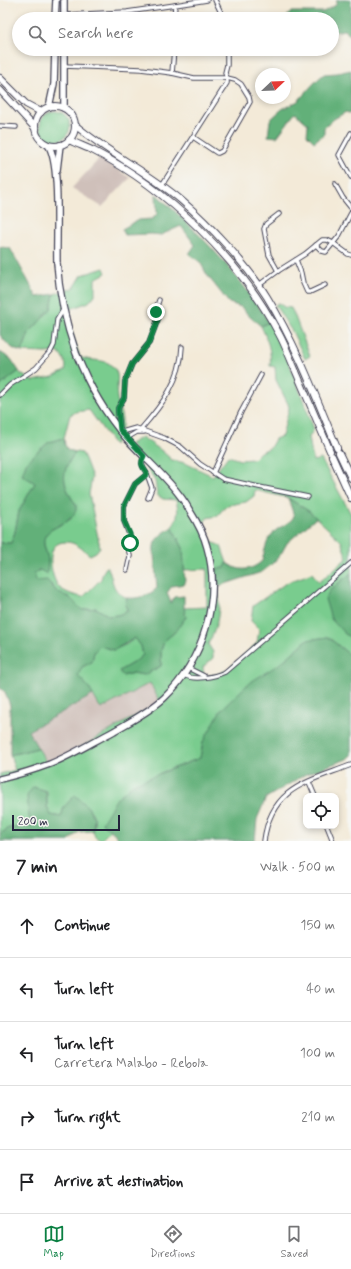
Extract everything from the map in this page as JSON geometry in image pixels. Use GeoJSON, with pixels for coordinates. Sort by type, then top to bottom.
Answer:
{"type":"FeatureCollection","features":[{"type":"Feature","properties":{"kind":"highway"},"geometry":{"type":"LineString","coordinates":[[0,78],[26,104],[41,112]]}},
{"type":"Feature","properties":{"kind":"highway"},"geometry":{"type":"LineString","coordinates":[[0,90],[36,129],[40,139],[48,144],[60,145],[68,140],[73,134],[75,125],[72,115],[64,108],[57,106],[49,107],[41,112],[36,122],[36,129]]}},
{"type":"Feature","properties":{"kind":"highway"},"geometry":{"type":"LineString","coordinates":[[75,125],[89,137],[162,185],[182,201],[209,226],[259,285],[286,330],[315,393],[338,451],[351,478]]}},
{"type":"Feature","properties":{"kind":"highway"},"geometry":{"type":"LineString","coordinates":[[68,140],[106,158],[178,208],[202,231],[233,266],[258,299],[279,334],[351,498]]}},
{"type":"Feature","properties":{"kind":"main road"},"geometry":{"type":"LineString","coordinates":[[55,12],[56,0]]}},
{"type":"Feature","properties":{"kind":"main road"},"geometry":{"type":"LineString","coordinates":[[64,0],[64,12]]}},
{"type":"Feature","properties":{"kind":"main road"},"geometry":{"type":"LineString","coordinates":[[49,107],[54,84],[55,56]]}},
{"type":"Feature","properties":{"kind":"main road"},"geometry":{"type":"LineString","coordinates":[[64,56],[64,108]]}},
{"type":"Feature","properties":{"kind":"main road"},"geometry":{"type":"LineString","coordinates":[[0,779],[50,764],[137,718],[163,699],[184,675],[188,668],[201,642],[211,606],[211,570],[207,547],[190,509],[127,438],[105,410],[90,384],[77,355],[63,310],[59,288],[57,264],[56,174],[53,155],[48,144]]}},
{"type":"Feature","properties":{"kind":"main road"},"geometry":{"type":"LineString","coordinates":[[56,174],[60,145]]}},
{"type":"Feature","properties":{"kind":"street"},"geometry":{"type":"LineString","coordinates":[[126,12],[207,0]]}},
{"type":"Feature","properties":{"kind":"street"},"geometry":{"type":"LineString","coordinates":[[215,0],[221,12]]}},
{"type":"Feature","properties":{"kind":"street"},"geometry":{"type":"LineString","coordinates":[[174,12],[175,5]]}},
{"type":"Feature","properties":{"kind":"street"},"geometry":{"type":"LineString","coordinates":[[172,73],[173,56]]}},
{"type":"Feature","properties":{"kind":"street"},"geometry":{"type":"LineString","coordinates":[[162,185],[227,83],[225,73],[227,56]]}},
{"type":"Feature","properties":{"kind":"street"},"geometry":{"type":"LineString","coordinates":[[64,66],[141,69],[172,73],[194,78],[227,78],[239,82],[250,102],[220,153],[193,137]]}},
{"type":"Feature","properties":{"kind":"street"},"geometry":{"type":"LineString","coordinates":[[0,126],[16,127]]}},
{"type":"Feature","properties":{"kind":"street"},"geometry":{"type":"LineString","coordinates":[[351,133],[339,155],[351,177]]}},
{"type":"Feature","properties":{"kind":"street"},"geometry":{"type":"LineString","coordinates":[[335,184],[351,208]]}},
{"type":"Feature","properties":{"kind":"street"},"geometry":{"type":"LineString","coordinates":[[316,245],[324,252],[334,243],[351,213]]}},
{"type":"Feature","properties":{"kind":"street"},"geometry":{"type":"LineString","coordinates":[[278,271],[269,255],[264,229],[266,224],[279,214]]}},
{"type":"Feature","properties":{"kind":"street"},"geometry":{"type":"LineString","coordinates":[[259,285],[305,254],[324,239],[334,243],[348,254],[351,254]]}},
{"type":"Feature","properties":{"kind":"street"},"geometry":{"type":"LineString","coordinates":[[296,260],[307,292],[326,285]]}},
{"type":"Feature","properties":{"kind":"street"},"geometry":{"type":"LineString","coordinates":[[159,300],[156,309],[158,319],[149,343],[132,364],[125,381],[124,398],[118,408],[121,431],[133,428],[140,429],[170,441],[223,479],[259,488],[308,497]]}},
{"type":"Feature","properties":{"kind":"street"},"geometry":{"type":"LineString","coordinates":[[0,395],[10,385],[36,368],[50,351],[54,345],[56,324],[63,310]]}},
{"type":"Feature","properties":{"kind":"street"},"geometry":{"type":"LineString","coordinates":[[140,429],[164,401],[171,390],[181,364],[182,347]]}},
{"type":"Feature","properties":{"kind":"street"},"geometry":{"type":"LineString","coordinates":[[213,473],[241,412],[261,375]]}},
{"type":"Feature","properties":{"kind":"street"},"geometry":{"type":"LineString","coordinates":[[127,438],[137,432],[148,432]]}},
{"type":"Feature","properties":{"kind":"street"},"geometry":{"type":"LineString","coordinates":[[144,456],[141,462],[152,488],[148,498]]}},
{"type":"Feature","properties":{"kind":"street"},"geometry":{"type":"LineString","coordinates":[[127,570],[130,556],[128,548],[130,537],[124,521],[124,506],[135,484],[147,474]]}},
{"type":"Feature","properties":{"kind":"street"},"geometry":{"type":"LineString","coordinates":[[184,675],[196,678],[219,674],[229,669],[351,562]]}},
{"type":"Feature","properties":{"kind":"street"},"geometry":{"type":"LineString","coordinates":[[188,668],[204,676]]}},
{"type":"Feature","properties":{"kind":"street"},"geometry":{"type":"LineString","coordinates":[[264,841],[268,819],[279,801],[299,786],[351,764]]}},
{"type":"Feature","properties":{"kind":"street"},"geometry":{"type":"LineString","coordinates":[[309,782],[314,793]]}},
{"type":"Feature","properties":{"kind":"street"},"geometry":{"type":"LineString","coordinates":[[328,829],[333,841]]}},
{"type":"Feature","properties":{"kind":"shaded area"},"geometry":{"type":"Polygon","coordinates":[[[100,158],[130,178],[102,207],[72,188],[100,158]]]}},
{"type":"Feature","properties":{"kind":"shaded area"},"geometry":{"type":"Polygon","coordinates":[[[150,682],[160,702],[135,719],[48,764],[28,731],[93,695],[102,709],[150,682]]]}},
{"type":"Feature","properties":{"kind":"green space"},"geometry":{"type":"Polygon","coordinates":[[[337,0],[351,0],[351,36],[344,30],[339,31],[339,12],[323,12],[336,5],[337,0]]]}},
{"type":"Feature","properties":{"kind":"green space"},"geometry":{"type":"Polygon","coordinates":[[[351,70],[351,114],[346,112],[334,119],[324,128],[324,134],[314,142],[307,135],[308,124],[295,113],[277,137],[268,136],[270,120],[282,109],[298,101],[324,74],[351,70]]]}},
{"type":"Feature","properties":{"kind":"green space"},"geometry":{"type":"Polygon","coordinates":[[[55,111],[66,115],[70,126],[66,137],[55,141],[44,137],[40,126],[44,115],[55,111]]]}},
{"type":"Feature","properties":{"kind":"green space"},"geometry":{"type":"Polygon","coordinates":[[[156,194],[217,254],[257,304],[269,322],[261,326],[241,307],[229,303],[207,275],[200,262],[189,254],[195,245],[181,226],[161,235],[125,235],[122,229],[138,220],[152,219],[157,214],[156,194]]]}},
{"type":"Feature","properties":{"kind":"green space"},"geometry":{"type":"Polygon","coordinates":[[[0,247],[10,248],[37,297],[54,294],[51,309],[29,333],[22,352],[15,350],[0,335],[0,247]]]}},
{"type":"Feature","properties":{"kind":"green space"},"geometry":{"type":"Polygon","coordinates":[[[104,268],[106,273],[95,279],[95,295],[89,302],[65,311],[80,357],[105,362],[112,366],[117,373],[117,398],[122,427],[114,445],[89,410],[76,412],[70,415],[64,438],[49,442],[26,463],[35,483],[19,511],[15,532],[11,543],[0,543],[0,386],[19,371],[21,374],[33,381],[53,377],[65,371],[66,366],[64,360],[57,352],[22,352],[29,333],[51,309],[54,294],[74,288],[82,275],[104,268]]]}},
{"type":"Feature","properties":{"kind":"green space"},"geometry":{"type":"Polygon","coordinates":[[[279,303],[284,307],[291,308],[294,314],[310,356],[305,359],[293,333],[275,305],[279,303]]]}},
{"type":"Feature","properties":{"kind":"green space"},"geometry":{"type":"Polygon","coordinates":[[[269,322],[288,360],[314,429],[309,437],[313,461],[321,459],[351,514],[351,573],[330,590],[344,633],[351,638],[351,656],[328,637],[307,640],[281,663],[203,742],[200,758],[160,773],[103,823],[110,831],[101,840],[95,837],[94,834],[93,815],[75,796],[64,807],[61,817],[51,815],[47,807],[47,791],[34,787],[29,817],[33,826],[9,828],[0,834],[0,774],[15,770],[10,755],[38,748],[48,764],[66,756],[160,702],[150,683],[101,709],[89,688],[78,676],[82,667],[92,662],[94,652],[100,646],[114,650],[127,644],[135,638],[141,646],[143,655],[119,671],[123,676],[133,673],[144,675],[161,666],[161,651],[164,641],[175,632],[186,617],[184,608],[207,607],[207,569],[184,570],[183,548],[172,527],[176,521],[176,500],[163,499],[157,495],[155,481],[130,444],[142,437],[172,460],[185,463],[213,476],[228,456],[240,460],[253,459],[260,452],[270,448],[275,439],[282,436],[289,408],[276,380],[275,367],[270,366],[270,350],[261,326],[269,322]],[[255,490],[254,496],[246,502],[229,505],[217,516],[207,518],[203,524],[206,536],[221,546],[227,563],[225,568],[215,569],[219,608],[216,626],[208,644],[213,652],[213,658],[203,667],[204,676],[218,674],[227,670],[257,643],[259,629],[251,621],[253,606],[286,583],[312,573],[319,582],[347,558],[341,541],[310,512],[288,498],[255,490]]]}},
{"type":"Feature","properties":{"kind":"green space"},"geometry":{"type":"Polygon","coordinates":[[[0,352],[11,359],[19,371],[0,386],[0,352]]]}},
{"type":"Feature","properties":{"kind":"green space"},"geometry":{"type":"Polygon","coordinates":[[[64,438],[65,445],[68,450],[76,452],[71,458],[66,469],[65,480],[68,492],[76,504],[76,510],[69,519],[45,535],[44,543],[48,559],[47,574],[40,570],[34,573],[36,581],[47,580],[58,593],[69,597],[82,610],[96,608],[109,616],[118,615],[128,611],[125,605],[127,598],[143,596],[157,588],[154,547],[157,539],[172,527],[183,548],[185,584],[172,586],[167,593],[171,603],[174,597],[184,596],[186,617],[175,632],[164,641],[161,651],[161,666],[144,675],[133,673],[123,676],[119,671],[143,655],[141,646],[135,638],[114,650],[100,646],[94,652],[92,662],[82,667],[78,676],[93,695],[28,731],[38,748],[10,755],[10,705],[5,692],[0,688],[0,543],[11,543],[15,532],[19,511],[35,483],[22,475],[26,463],[49,442],[64,438]]]}},
{"type":"Feature","properties":{"kind":"green space"},"geometry":{"type":"Polygon","coordinates":[[[76,452],[82,453],[92,477],[89,494],[100,547],[96,552],[90,555],[73,543],[59,543],[54,547],[52,552],[51,567],[55,581],[60,588],[76,596],[83,597],[101,579],[107,566],[115,588],[121,595],[127,598],[125,605],[128,611],[118,615],[109,616],[96,608],[82,610],[69,597],[58,594],[52,585],[36,581],[34,573],[40,570],[47,573],[48,560],[43,540],[47,532],[71,519],[76,505],[65,484],[64,478],[67,466],[76,452]]]}},
{"type":"Feature","properties":{"kind":"green space"},"geometry":{"type":"Polygon","coordinates":[[[288,498],[310,512],[316,518],[287,543],[281,554],[262,572],[219,586],[215,569],[225,568],[227,563],[236,568],[245,569],[254,567],[262,561],[266,545],[271,535],[290,521],[294,516],[288,498]]]}},
{"type":"Feature","properties":{"kind":"green space"},"geometry":{"type":"Polygon","coordinates":[[[351,573],[351,638],[331,619],[325,599],[330,590],[351,573]]]}},
{"type":"Feature","properties":{"kind":"green space"},"geometry":{"type":"Polygon","coordinates":[[[328,637],[351,656],[351,755],[347,759],[306,774],[266,798],[257,819],[255,841],[118,841],[115,834],[102,823],[117,798],[133,784],[200,758],[203,742],[221,710],[249,683],[281,663],[307,640],[328,637]]]}},
{"type":"Feature","properties":{"kind":"green space"},"geometry":{"type":"Polygon","coordinates":[[[33,787],[46,791],[47,807],[51,815],[61,817],[64,807],[75,795],[88,807],[94,818],[93,831],[79,832],[69,841],[0,841],[0,834],[9,828],[33,826],[29,817],[27,796],[33,787]]]}},
{"type":"Feature","properties":{"kind":"route"},"geometry":{"type":"LineString","coordinates":[[130,543],[130,534],[124,521],[124,506],[137,481],[147,474],[141,462],[144,456],[120,430],[118,408],[124,398],[126,391],[125,381],[132,364],[149,343],[158,319],[156,312]]}}]}
